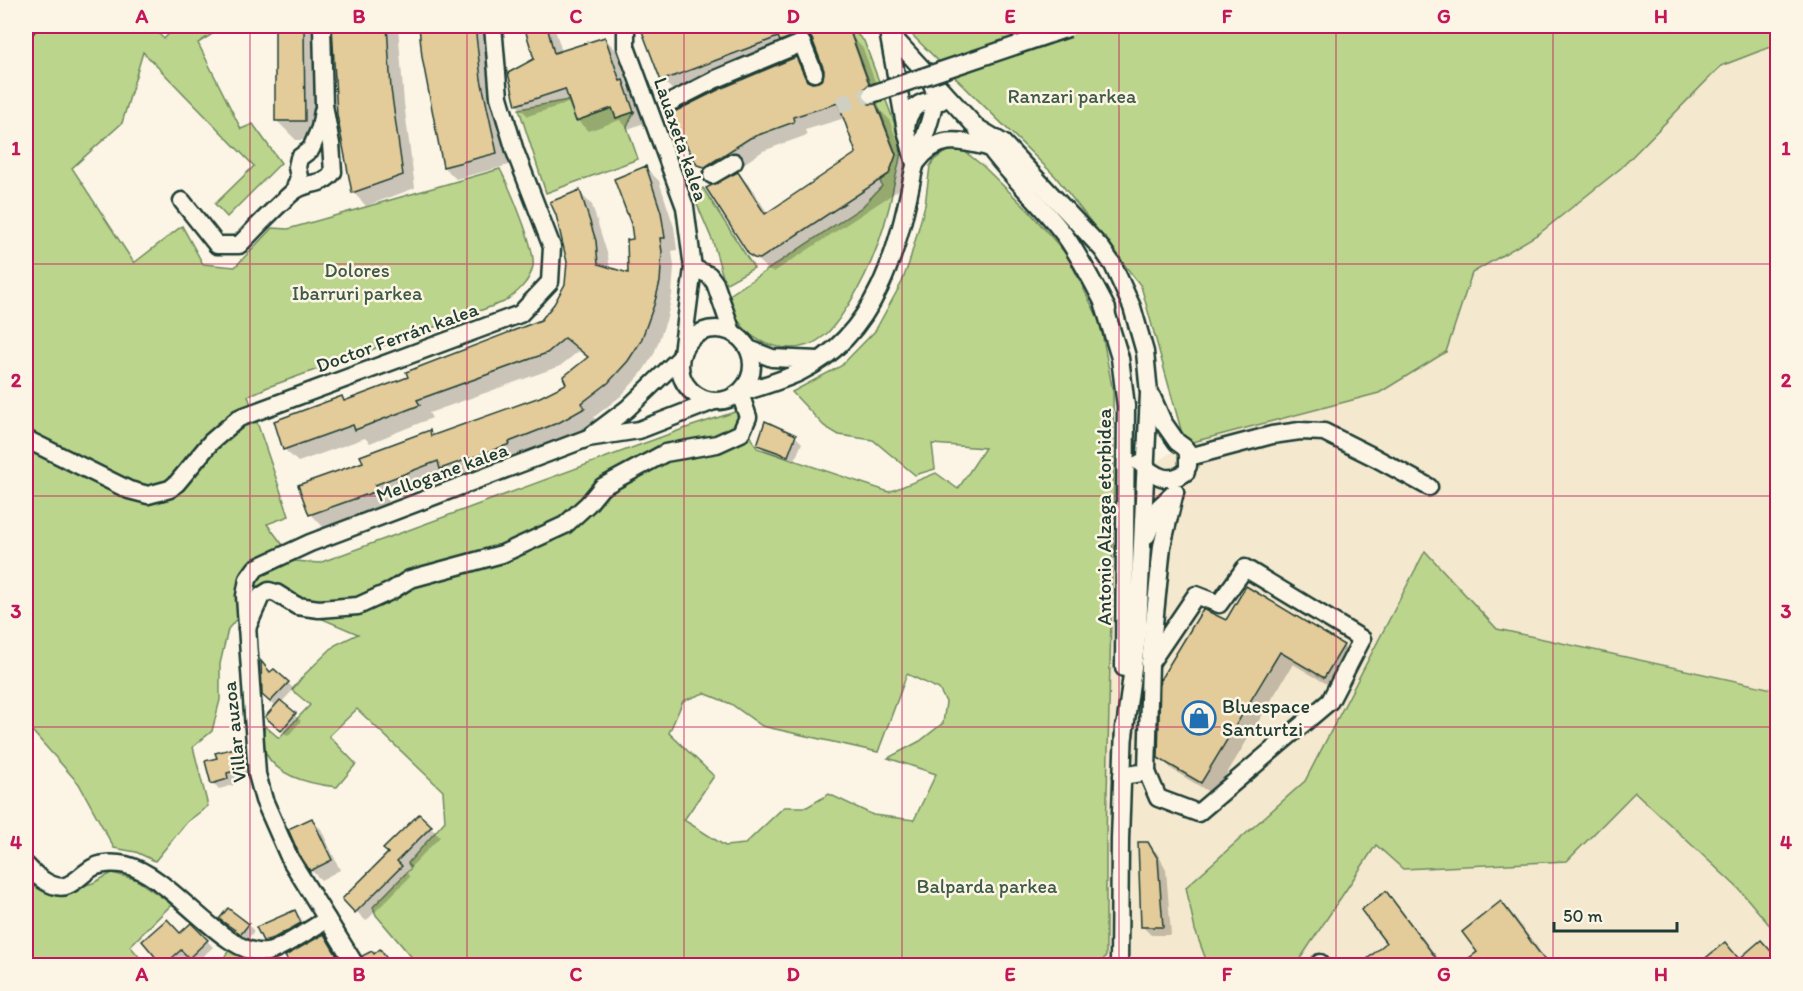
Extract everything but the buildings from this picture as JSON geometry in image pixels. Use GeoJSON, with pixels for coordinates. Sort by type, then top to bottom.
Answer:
{"type":"FeatureCollection","features":[{"type":"Feature","properties":{"kind":"street"},"geometry":{"type":"LineString","coordinates":[[182,201],[217,245],[239,244],[294,191],[306,184],[327,180],[333,172],[324,105],[322,26]]}},
{"type":"Feature","properties":{"kind":"street","name":"Doctor Ferrán kalea"},"geometry":{"type":"LineString","coordinates":[[26,439],[129,490],[148,495],[170,489],[211,442],[239,418],[520,314],[550,282],[552,247],[515,151],[500,97],[493,26]]}},
{"type":"Feature","properties":{"kind":"street","name":"Lauaxeta kalea"},"geometry":{"type":"LineString","coordinates":[[626,26],[626,46],[685,207],[693,268],[681,355]]}},
{"type":"Feature","properties":{"kind":"street"},"geometry":{"type":"LineString","coordinates":[[872,94],[1071,27]]}},
{"type":"Feature","properties":{"kind":"street"},"geometry":{"type":"LineString","coordinates":[[885,28],[915,165]]}},
{"type":"Feature","properties":{"kind":"street","name":"Antonio Alzaga etorbidea"},"geometry":{"type":"LineString","coordinates":[[885,28],[976,127],[1003,143],[1102,249],[1113,265],[1132,307],[1145,352],[1149,386],[1138,629],[1124,736]]}},
{"type":"Feature","properties":{"kind":"street"},"geometry":{"type":"LineString","coordinates":[[671,102],[687,92],[802,43],[819,78],[808,37]]}},
{"type":"Feature","properties":{"kind":"street"},"geometry":{"type":"LineString","coordinates":[[740,393],[748,384],[752,372],[752,360],[749,349],[732,332],[708,329],[692,338],[681,355],[681,375],[694,394],[714,401],[728,400],[740,393],[782,379],[819,360],[837,347],[853,330],[883,283],[895,253],[915,165],[933,101],[934,89],[930,83],[930,77]]}},
{"type":"Feature","properties":{"kind":"street"},"geometry":{"type":"LineString","coordinates":[[906,130],[909,114],[916,105],[939,100],[951,106],[976,127],[988,147],[1066,237],[1124,341],[1134,394],[1135,458],[1144,463],[1153,474],[1165,479],[1178,478],[1187,465],[1272,435],[1300,430],[1324,432],[1429,487]]}},
{"type":"Feature","properties":{"kind":"street"},"geometry":{"type":"LineString","coordinates":[[294,191],[299,177],[297,167],[299,158],[311,149],[320,128],[324,105]]}},
{"type":"Feature","properties":{"kind":"street"},"geometry":{"type":"LineString","coordinates":[[915,165],[925,151],[949,141],[988,147]]}},
{"type":"Feature","properties":{"kind":"street"},"geometry":{"type":"LineString","coordinates":[[693,268],[709,275],[715,282],[732,332]]}},
{"type":"Feature","properties":{"kind":"street","name":"Antonio Alzaga etorbidea"},"geometry":{"type":"LineString","coordinates":[[1103,302],[1120,358],[1126,406],[1124,736],[1119,966]]}},
{"type":"Feature","properties":{"kind":"street"},"geometry":{"type":"LineString","coordinates":[[749,349],[772,358],[819,360]]}},
{"type":"Feature","properties":{"kind":"street","name":"Mellogane kalea"},"geometry":{"type":"LineString","coordinates":[[588,438],[627,409],[681,355]]}},
{"type":"Feature","properties":{"kind":"street"},"geometry":{"type":"LineString","coordinates":[[1149,386],[1163,422],[1177,442],[1184,447],[1187,465],[1174,492],[1162,546],[1150,663],[1147,772],[1158,798],[1198,813],[1330,701],[1362,639],[1245,568],[1219,604],[1196,595],[1150,663]]}},
{"type":"Feature","properties":{"kind":"street"},"geometry":{"type":"LineString","coordinates":[[247,628],[261,596],[269,591],[297,606],[320,609],[358,606],[410,579],[502,554],[538,539],[565,525],[588,504],[602,487],[665,453],[701,449],[741,432],[748,417],[740,393]]}},
{"type":"Feature","properties":{"kind":"street","name":"Mellogane kalea"},"geometry":{"type":"LineString","coordinates":[[310,543],[588,438],[639,430],[714,401]]}},
{"type":"Feature","properties":{"kind":"street"},"geometry":{"type":"LineString","coordinates":[[1124,576],[1132,559],[1134,482],[1144,463],[1165,444],[1177,442]]}},
{"type":"Feature","properties":{"kind":"street"},"geometry":{"type":"LineString","coordinates":[[1142,550],[1159,507],[1174,492]]}},
{"type":"Feature","properties":{"kind":"street","name":"Villar auzoa"},"geometry":{"type":"LineString","coordinates":[[310,543],[256,568],[248,579],[245,596],[257,774],[290,859],[356,966]]}},
{"type":"Feature","properties":{"kind":"street"},"geometry":{"type":"LineString","coordinates":[[1122,776],[1147,772]]}},
{"type":"Feature","properties":{"kind":"street"},"geometry":{"type":"LineString","coordinates":[[26,865],[49,884],[60,887],[68,885],[94,867],[105,864],[127,866],[159,880],[221,933],[240,946],[257,952],[269,952],[327,919]]}},
{"type":"Feature","properties":{"kind":"shaded area"},"geometry":{"type":"Polygon","coordinates":[[[1777,44],[1777,690],[1497,629],[1424,551],[1305,781],[1187,887],[1195,930],[1208,965],[1099,966],[1106,956],[1106,838],[1114,488],[1185,444],[1379,393],[1446,352],[1472,273],[1540,233],[1621,168],[1721,66],[1777,44]]]}},
{"type":"Feature","properties":{"kind":"shaded area"},"geometry":{"type":"Polygon","coordinates":[[[1635,791],[1739,889],[1777,934],[1777,965],[1296,966],[1376,845],[1566,861],[1635,791]]]}},
{"type":"Feature","properties":{"kind":"green space"},"geometry":{"type":"Polygon","coordinates":[[[26,26],[151,26],[164,39],[176,26],[225,26],[198,43],[241,129],[253,124],[281,163],[227,217],[215,204],[254,166],[143,52],[122,123],[72,168],[134,263],[182,226],[203,264],[235,267],[272,228],[288,229],[500,169],[521,218],[533,258],[531,272],[518,291],[504,302],[248,396],[289,516],[267,524],[295,561],[319,563],[683,429],[738,411],[757,448],[889,492],[936,473],[958,489],[985,448],[932,444],[935,469],[915,475],[873,440],[839,435],[824,426],[792,392],[841,366],[875,331],[902,282],[909,263],[925,205],[930,166],[934,160],[950,149],[964,151],[983,166],[1029,211],[1067,255],[1100,322],[1113,392],[1114,488],[1106,838],[1106,956],[1099,965],[409,965],[414,960],[376,915],[373,907],[411,868],[408,863],[445,821],[443,791],[357,709],[329,736],[356,764],[337,787],[303,781],[282,771],[274,764],[267,756],[263,745],[265,726],[279,738],[310,705],[292,690],[335,645],[358,634],[259,592],[228,629],[220,664],[220,700],[212,731],[193,747],[208,806],[187,822],[155,861],[136,852],[114,848],[79,784],[26,724],[26,26]],[[907,674],[878,752],[762,726],[731,704],[704,693],[683,701],[669,733],[714,776],[684,820],[725,846],[745,844],[784,807],[807,807],[829,794],[873,815],[914,820],[936,774],[888,758],[920,741],[943,723],[946,702],[939,689],[907,674]]]}},
{"type":"Feature","properties":{"kind":"green space"},"geometry":{"type":"Polygon","coordinates":[[[835,26],[848,26],[864,41],[897,130],[900,145],[899,163],[878,246],[865,275],[841,317],[828,333],[811,344],[796,348],[774,346],[759,341],[747,331],[737,319],[728,296],[862,207],[882,186],[880,181],[889,174],[896,154],[851,33],[839,37],[835,26]]]}},
{"type":"Feature","properties":{"kind":"green space","name":"Ranzari parkea"},"geometry":{"type":"Polygon","coordinates":[[[903,26],[1777,26],[1778,44],[1721,66],[1621,168],[1540,233],[1472,273],[1446,352],[1379,393],[1185,444],[1141,286],[1055,176],[903,26]]]}},
{"type":"Feature","properties":{"kind":"green space"},"geometry":{"type":"Polygon","coordinates":[[[568,100],[576,121],[612,108],[616,118],[634,112],[627,127],[638,159],[546,193],[519,109],[568,100]]]}},
{"type":"Feature","properties":{"kind":"green space"},"geometry":{"type":"Polygon","coordinates":[[[703,188],[754,268],[725,284],[713,242],[693,195],[703,188]]]}},
{"type":"Feature","properties":{"kind":"green space"},"geometry":{"type":"Polygon","coordinates":[[[1425,551],[1497,629],[1777,690],[1777,934],[1739,889],[1635,792],[1567,861],[1403,869],[1376,845],[1296,965],[1208,965],[1195,930],[1186,887],[1305,781],[1425,551]]]}},
{"type":"Feature","properties":{"kind":"green space"},"geometry":{"type":"Polygon","coordinates":[[[112,873],[135,879],[172,904],[130,946],[146,965],[26,965],[26,876],[57,893],[93,883],[112,873]]]}},
{"type":"Feature","properties":{"kind":"green space"},"geometry":{"type":"Polygon","coordinates":[[[232,946],[259,959],[253,965],[218,966],[232,946]]]}},
{"type":"Feature","properties":{"kind":"tunnel"},"geometry":{"type":"LineString","coordinates":[[838,105],[872,94]]}},
{"type":"Feature","properties":{"kind":"place","name":"Bluespace Santurtzi"},"geometry":{"type":"Point","coordinates":[1199,718]}},
{"type":"Feature","properties":{"kind":"park label","name":"Dolores Ibarruri parkea"},"geometry":{"type":"Point","coordinates":[357,282]}},
{"type":"Feature","properties":{"kind":"park label","name":"Balparda parkea"},"geometry":{"type":"Point","coordinates":[987,886]}}]}
